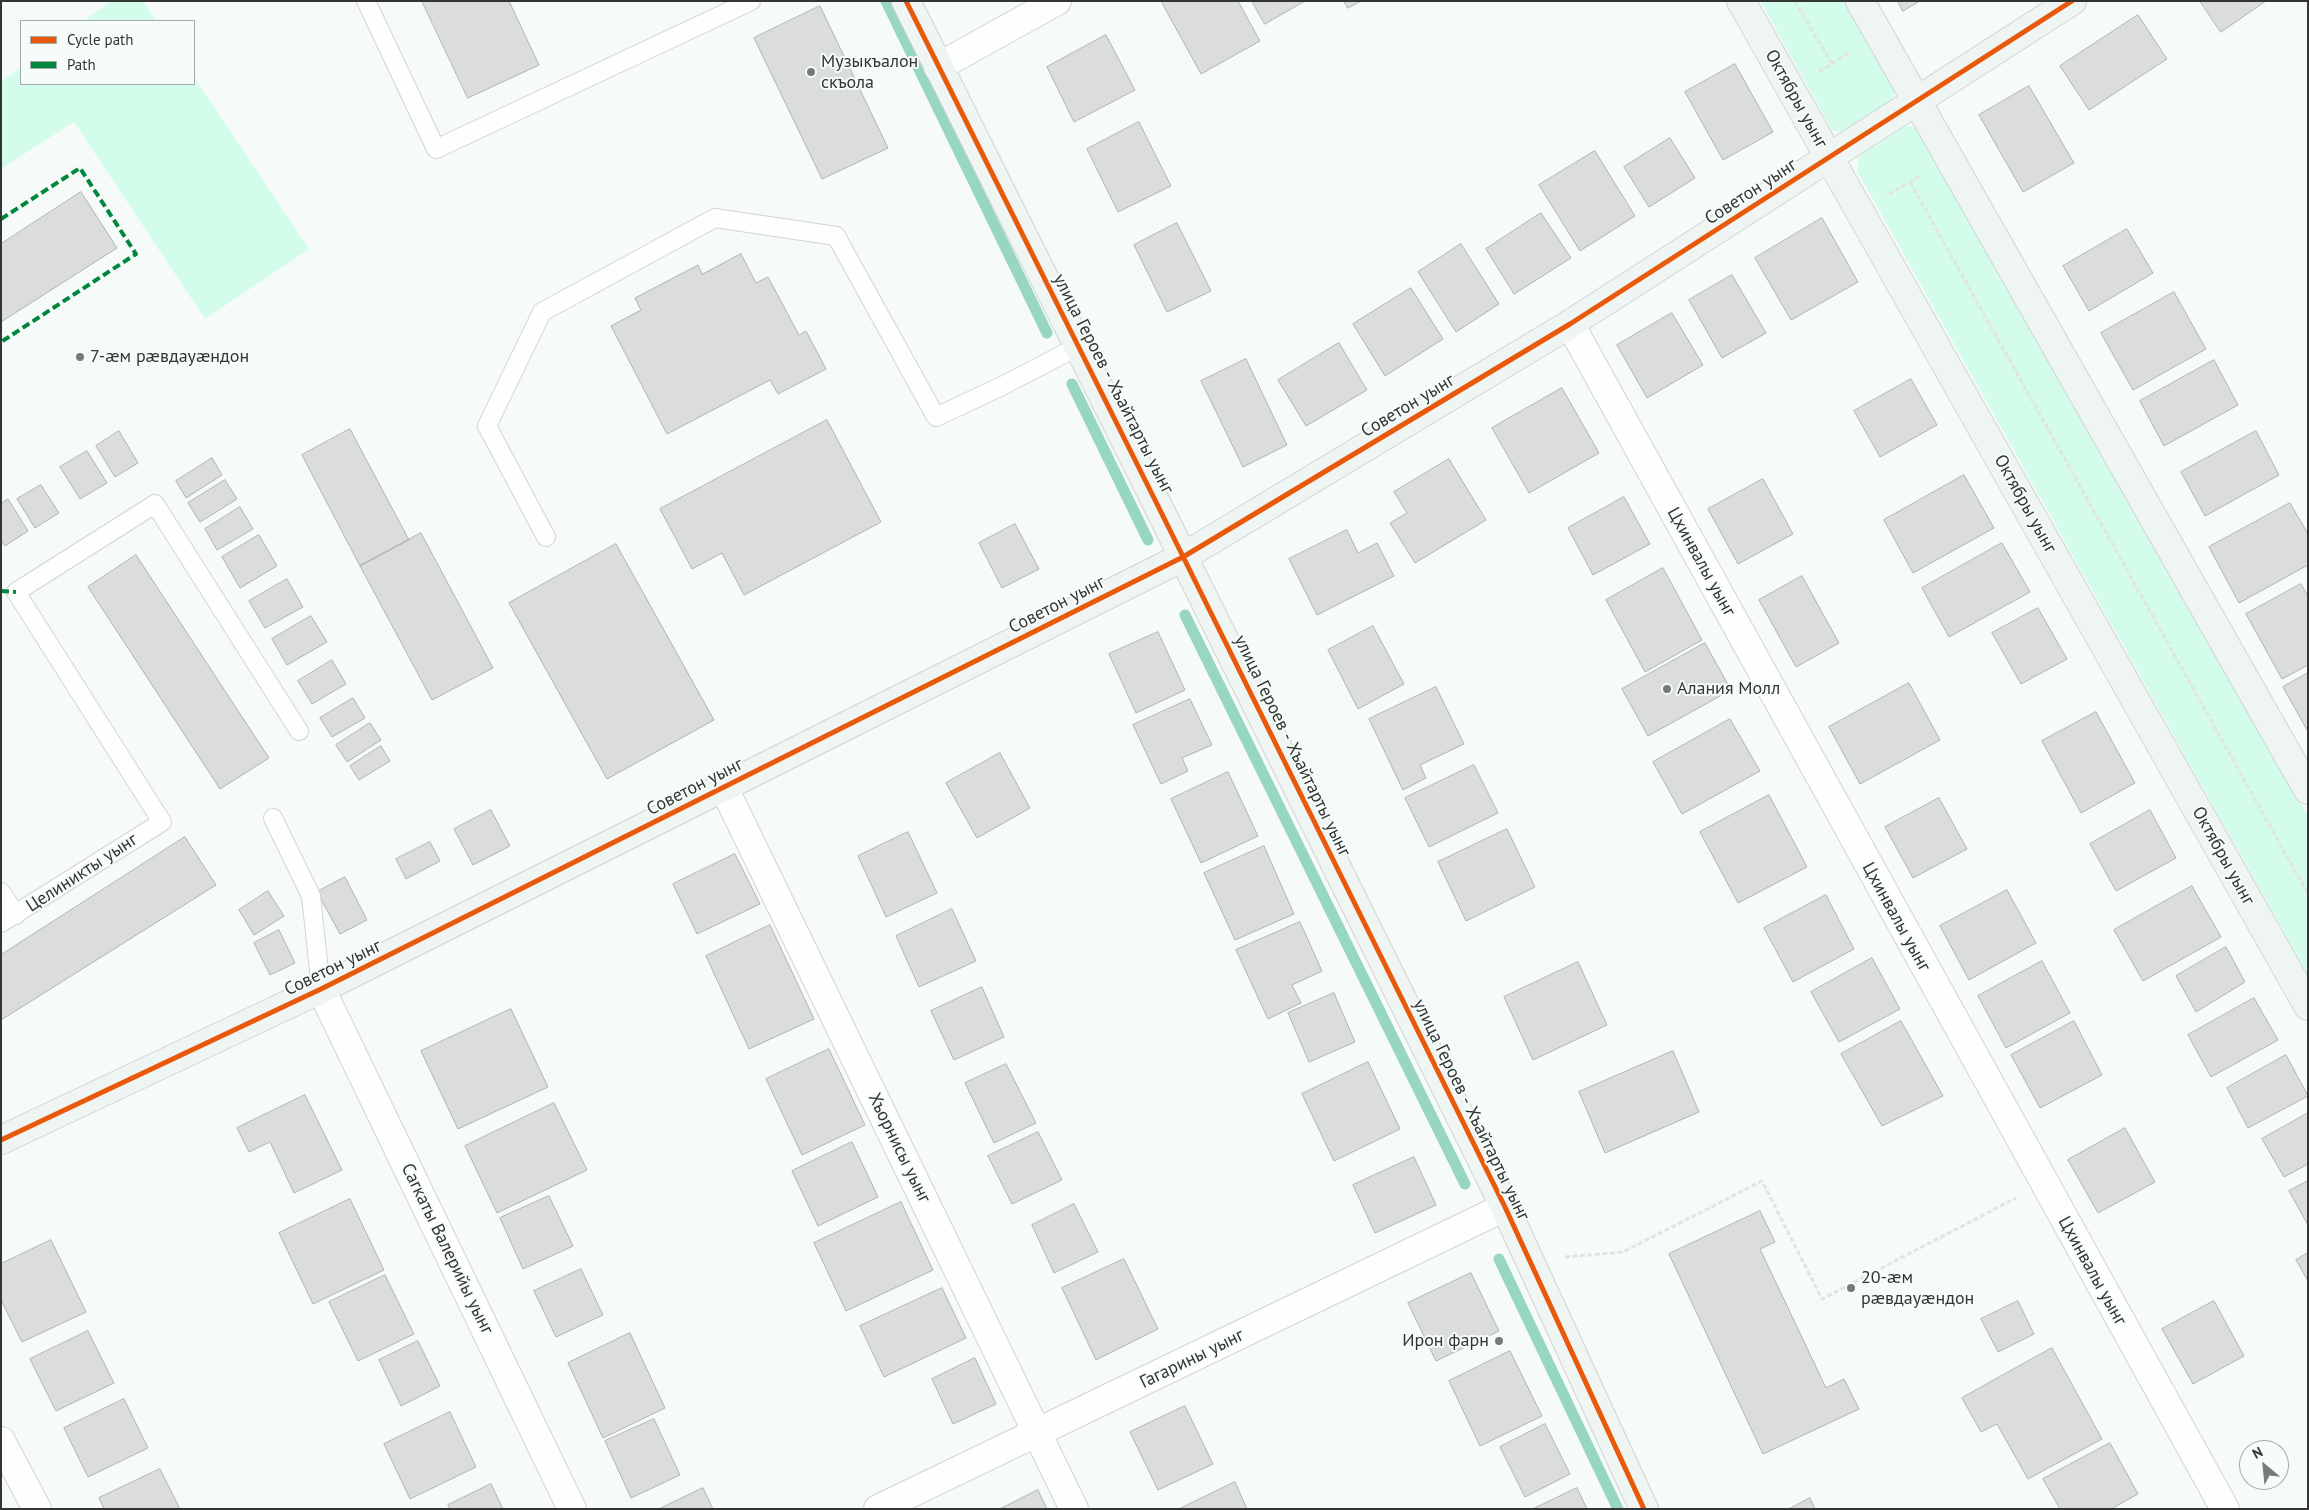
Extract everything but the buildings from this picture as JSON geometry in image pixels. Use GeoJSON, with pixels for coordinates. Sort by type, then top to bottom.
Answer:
{"type":"FeatureCollection","features":[{"type":"Feature","properties":{"kind":"street","name":"улица Героев - Хъайтарты уынг"},"geometry":{"type":"LineString","coordinates":[[906,1],[1505,1207],[1644,1509]]}},
{"type":"Feature","properties":{"kind":"street"},"geometry":{"type":"LineString","coordinates":[[938,67],[1057,1]]}},
{"type":"Feature","properties":{"kind":"street","name":"Октябры уынг"},"geometry":{"type":"LineString","coordinates":[[1741,1],[2308,1006]]}},
{"type":"Feature","properties":{"kind":"street"},"geometry":{"type":"LineString","coordinates":[[1860,1],[2308,790]]}},
{"type":"Feature","properties":{"kind":"street","name":"Советон уынг"},"geometry":{"type":"LineString","coordinates":[[1,1140],[322,989],[1183,556],[1570,324],[2072,1]]}},
{"type":"Feature","properties":{"kind":"street","name":"Цхинвалы уынг"},"geometry":{"type":"LineString","coordinates":[[1570,324],[2043,1183],[2225,1509]]}},
{"type":"Feature","properties":{"kind":"street","name":"Хъорнисы уынг"},"geometry":{"type":"LineString","coordinates":[[724,788],[1074,1509]]}},
{"type":"Feature","properties":{"kind":"street","name":"Сагкаты Валерийы уынг"},"geometry":{"type":"LineString","coordinates":[[322,989],[572,1509]]}},
{"type":"Feature","properties":{"kind":"street","name":"Гагарины уынг"},"geometry":{"type":"LineString","coordinates":[[878,1509],[1505,1207]]}},
{"type":"Feature","properties":{"kind":"street"},"geometry":{"type":"LineString","coordinates":[[1,1441],[37,1509]]}},
{"type":"Feature","properties":{"kind":"lane"},"geometry":{"type":"LineString","coordinates":[[366,1],[436,149],[751,1]]}},
{"type":"Feature","properties":{"kind":"lane"},"geometry":{"type":"LineString","coordinates":[[546,537],[487,426],[542,312],[715,218],[836,236],[936,417],[1002,386],[1079,346]]}},
{"type":"Feature","properties":{"kind":"lane","name":"Целиникты уынг"},"geometry":{"type":"LineString","coordinates":[[9,919],[162,822],[16,592],[156,504],[299,731]]}},
{"type":"Feature","properties":{"kind":"lane"},"geometry":{"type":"LineString","coordinates":[[273,818],[312,896],[322,989]]}},
{"type":"Feature","properties":{"kind":"lane"},"geometry":{"type":"LineString","coordinates":[[1,892],[9,919]]}},
{"type":"Feature","properties":{"kind":"path"},"geometry":{"type":"LineString","coordinates":[[1795,1],[1832,64]]}},
{"type":"Feature","properties":{"kind":"path"},"geometry":{"type":"LineString","coordinates":[[1792,90],[1879,33]]}},
{"type":"Feature","properties":{"kind":"path"},"geometry":{"type":"LineString","coordinates":[[1860,210],[1950,160]]}},
{"type":"Feature","properties":{"kind":"path"},"geometry":{"type":"LineString","coordinates":[[1910,182],[2308,894]]}},
{"type":"Feature","properties":{"kind":"path"},"geometry":{"type":"LineString","coordinates":[[1529,1261],[1623,1252],[1762,1181],[1822,1299],[2043,1183]]}},
{"type":"Feature","properties":{"kind":"green space"},"geometry":{"type":"Polygon","coordinates":[[[111,1],[143,1],[155,20],[85,20],[111,1]]]}},
{"type":"Feature","properties":{"kind":"green space"},"geometry":{"type":"Polygon","coordinates":[[[1760,1],[1845,1],[1895,89],[1894,101],[1845,133],[1832,130],[1760,1]]]}},
{"type":"Feature","properties":{"kind":"green space"},"geometry":{"type":"Polygon","coordinates":[[[20,68],[20,85],[195,85],[195,78],[309,249],[205,319],[74,122],[1,169],[1,82],[20,68]]]}},
{"type":"Feature","properties":{"kind":"green space"},"geometry":{"type":"Polygon","coordinates":[[[1907,125],[1919,129],[2308,816],[2308,975],[1857,171],[1859,156],[1907,125]]]}},
{"type":"Feature","properties":{"kind":"waterway"},"geometry":{"type":"LineString","coordinates":[[886,1],[1047,333]]}},
{"type":"Feature","properties":{"kind":"waterway"},"geometry":{"type":"LineString","coordinates":[[1072,384],[1148,540]]}},
{"type":"Feature","properties":{"kind":"waterway"},"geometry":{"type":"LineString","coordinates":[[1185,615],[1465,1184]]}},
{"type":"Feature","properties":{"kind":"waterway"},"geometry":{"type":"LineString","coordinates":[[1499,1259],[1618,1509]]}},
{"type":"Feature","properties":{"kind":"marked path"},"geometry":{"type":"LineString","coordinates":[[1,219],[80,168],[136,254],[1,342]]}},
{"type":"Feature","properties":{"kind":"marked path"},"geometry":{"type":"LineString","coordinates":[[1,591],[16,592]]}},
{"type":"Feature","properties":{"kind":"cycle path"},"geometry":{"type":"LineString","coordinates":[[906,1],[1505,1207],[1644,1509]]}},
{"type":"Feature","properties":{"kind":"cycle path"},"geometry":{"type":"LineString","coordinates":[[1,1140],[321,989],[1183,557],[1570,324],[2072,1]]}},
{"type":"Feature","properties":{"kind":"place","name":"Музыкъалон скъола"},"geometry":{"type":"Point","coordinates":[811,72]}},
{"type":"Feature","properties":{"kind":"place","name":"7-æм рӕвдауӕндон"},"geometry":{"type":"Point","coordinates":[80,357]}},
{"type":"Feature","properties":{"kind":"place","name":"Алания Молл"},"geometry":{"type":"Point","coordinates":[1667,689]}},
{"type":"Feature","properties":{"kind":"place","name":"20-æм рӕвдауӕндон"},"geometry":{"type":"Point","coordinates":[1851,1288]}},
{"type":"Feature","properties":{"kind":"place","name":"Ирон фарн"},"geometry":{"type":"Point","coordinates":[1499,1341]}}]}
